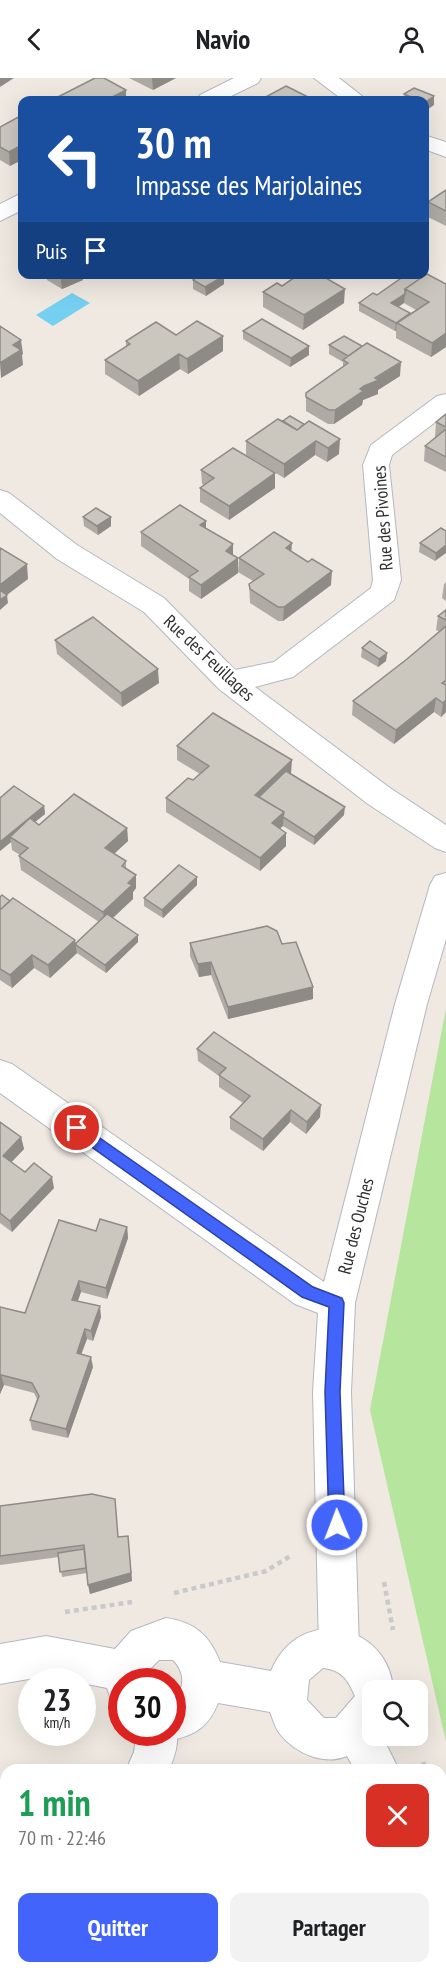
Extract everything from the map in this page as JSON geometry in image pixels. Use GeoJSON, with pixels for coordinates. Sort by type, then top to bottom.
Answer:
{"type":"FeatureCollection","features":[{"type":"Feature","properties":{"kind":"street"},"geometry":{"type":"LineString","coordinates":[[216,96],[250,78]]}},
{"type":"Feature","properties":{"kind":"street"},"geometry":{"type":"LineString","coordinates":[[325,78],[350,96]]}},
{"type":"Feature","properties":{"kind":"street"},"geometry":{"type":"LineString","coordinates":[[429,143],[446,150]]}},
{"type":"Feature","properties":{"kind":"street"},"geometry":{"type":"LineString","coordinates":[[0,214],[18,203]]}},
{"type":"Feature","properties":{"kind":"street","name":"Rue des Pivoines"},"geometry":{"type":"LineString","coordinates":[[229,682],[283,670],[384,593],[387,580],[376,465],[380,451],[446,402]]}},
{"type":"Feature","properties":{"kind":"street","name":"Rue des Feuillages"},"geometry":{"type":"LineString","coordinates":[[0,499],[67,552],[154,605],[229,682],[379,796],[446,840]]}},
{"type":"Feature","properties":{"kind":"street","name":"Rue des Ouches"},"geometry":{"type":"LineString","coordinates":[[339,1649],[333,1392],[336,1303],[411,1004],[446,885]]}},
{"type":"Feature","properties":{"kind":"street"},"geometry":{"type":"LineString","coordinates":[[0,1074],[308,1292],[336,1303]]}},
{"type":"Feature","properties":{"kind":"street"},"geometry":{"type":"LineString","coordinates":[[128,1668],[138,1648],[162,1638],[187,1645],[203,1667],[203,1680],[202,1694],[186,1715]]}},
{"type":"Feature","properties":{"kind":"street"},"geometry":{"type":"LineString","coordinates":[[362,1720],[343,1738],[316,1737],[294,1720],[285,1694],[292,1667],[301,1657],[325,1648],[339,1649],[354,1657],[366,1669],[370,1680]]}},
{"type":"Feature","properties":{"kind":"street"},"geometry":{"type":"LineString","coordinates":[[0,1664],[46,1656],[108,1672]]}},
{"type":"Feature","properties":{"kind":"street"},"geometry":{"type":"LineString","coordinates":[[203,1680],[285,1694]]}},
{"type":"Feature","properties":{"kind":"street"},"geometry":{"type":"LineString","coordinates":[[150,1764],[156,1746]]}},
{"type":"Feature","properties":{"kind":"street"},"geometry":{"type":"LineString","coordinates":[[372,1746],[376,1764]]}},
{"type":"Feature","properties":{"kind":"path"},"geometry":{"type":"LineString","coordinates":[[382,1570],[394,1639]]}},
{"type":"Feature","properties":{"kind":"green space"},"geometry":{"type":"Polygon","coordinates":[[[446,1008],[446,1742],[370,1410],[446,1008]]]}},
{"type":"Feature","properties":{"kind":"water"},"geometry":{"type":"Polygon","coordinates":[[[72,293],[90,303],[53,326],[36,315],[72,293]]]}},
{"type":"Feature","properties":{"kind":"building"},"geometry":{"type":"Polygon","coordinates":[[[95,78],[104,78],[126,90],[114,96],[60,96],[95,78]]]}},
{"type":"Feature","properties":{"kind":"building"},"geometry":{"type":"Polygon","coordinates":[[[286,86],[306,96],[268,96],[286,86]]]}},
{"type":"Feature","properties":{"kind":"building"},"geometry":{"type":"Polygon","coordinates":[[[414,88],[434,96],[429,100],[429,96],[404,94],[414,88]]]}},
{"type":"Feature","properties":{"kind":"building"},"geometry":{"type":"Polygon","coordinates":[[[18,117],[18,147],[9,152],[0,147],[0,127],[18,117]]]}},
{"type":"Feature","properties":{"kind":"building"},"geometry":{"type":"Polygon","coordinates":[[[446,190],[446,211],[429,201],[446,190]]]}},
{"type":"Feature","properties":{"kind":"building"},"geometry":{"type":"Polygon","coordinates":[[[429,275],[446,284],[446,333],[432,343],[397,323],[429,302],[405,289],[420,279],[429,279],[429,275]]]}},
{"type":"Feature","properties":{"kind":"building"},"geometry":{"type":"Polygon","coordinates":[[[194,279],[219,279],[205,287],[193,280],[194,279]]]}},
{"type":"Feature","properties":{"kind":"building"},"geometry":{"type":"Polygon","coordinates":[[[292,279],[328,279],[345,289],[304,315],[263,292],[277,283],[282,286],[292,279]]]}},
{"type":"Feature","properties":{"kind":"building"},"geometry":{"type":"Polygon","coordinates":[[[400,279],[420,279],[405,289],[405,294],[391,303],[410,313],[396,323],[359,303],[373,293],[377,295],[400,279]]]}},
{"type":"Feature","properties":{"kind":"building"},"geometry":{"type":"Polygon","coordinates":[[[262,319],[309,346],[291,358],[243,331],[262,319]]]}},
{"type":"Feature","properties":{"kind":"building"},"geometry":{"type":"Polygon","coordinates":[[[197,321],[223,336],[187,359],[179,354],[138,381],[105,360],[130,344],[126,341],[156,322],[176,335],[197,321]]]}},
{"type":"Feature","properties":{"kind":"building"},"geometry":{"type":"Polygon","coordinates":[[[0,326],[21,340],[13,345],[21,350],[0,363],[0,326]]]}},
{"type":"Feature","properties":{"kind":"building"},"geometry":{"type":"Polygon","coordinates":[[[344,336],[362,346],[348,356],[329,345],[344,336]]]}},
{"type":"Feature","properties":{"kind":"building"},"geometry":{"type":"Polygon","coordinates":[[[367,343],[401,362],[375,378],[379,380],[364,386],[360,389],[363,391],[335,410],[329,410],[306,397],[306,393],[348,363],[343,360],[367,343]]]}},
{"type":"Feature","properties":{"kind":"building"},"geometry":{"type":"Polygon","coordinates":[[[446,414],[446,427],[436,422],[446,414]]]}},
{"type":"Feature","properties":{"kind":"building"},"geometry":{"type":"Polygon","coordinates":[[[290,416],[304,424],[297,430],[283,421],[290,416]]]}},
{"type":"Feature","properties":{"kind":"building"},"geometry":{"type":"Polygon","coordinates":[[[278,419],[297,430],[309,421],[340,439],[328,448],[316,441],[284,464],[246,441],[278,419]]]}},
{"type":"Feature","properties":{"kind":"building"},"geometry":{"type":"Polygon","coordinates":[[[446,429],[446,457],[425,446],[446,429]]]}},
{"type":"Feature","properties":{"kind":"building"},"geometry":{"type":"Polygon","coordinates":[[[233,448],[275,473],[229,506],[200,488],[214,478],[201,470],[233,448]]]}},
{"type":"Feature","properties":{"kind":"building"},"geometry":{"type":"Polygon","coordinates":[[[180,505],[206,521],[200,525],[233,544],[226,551],[238,558],[201,585],[189,577],[198,571],[141,532],[180,505]]]}},
{"type":"Feature","properties":{"kind":"building"},"geometry":{"type":"Polygon","coordinates":[[[96,508],[111,517],[97,526],[83,517],[96,508]]]}},
{"type":"Feature","properties":{"kind":"building"},"geometry":{"type":"Polygon","coordinates":[[[441,528],[446,531],[446,545],[436,553],[420,543],[441,528]]]}},
{"type":"Feature","properties":{"kind":"building"},"geometry":{"type":"Polygon","coordinates":[[[274,532],[292,543],[286,548],[308,562],[312,559],[332,571],[284,607],[278,607],[250,589],[249,584],[264,574],[239,558],[274,532]]]}},
{"type":"Feature","properties":{"kind":"building"},"geometry":{"type":"Polygon","coordinates":[[[0,548],[27,564],[0,585],[0,548]]]}},
{"type":"Feature","properties":{"kind":"building"},"geometry":{"type":"Polygon","coordinates":[[[0,592],[7,595],[0,600],[0,592]]]}},
{"type":"Feature","properties":{"kind":"building"},"geometry":{"type":"Polygon","coordinates":[[[446,610],[446,620],[438,616],[446,610]]]}},
{"type":"Feature","properties":{"kind":"building"},"geometry":{"type":"Polygon","coordinates":[[[93,617],[158,669],[121,693],[55,640],[93,617]]]}},
{"type":"Feature","properties":{"kind":"building"},"geometry":{"type":"Polygon","coordinates":[[[446,626],[446,680],[442,683],[446,685],[446,700],[443,703],[436,698],[396,730],[353,701],[407,659],[446,626]]]}},
{"type":"Feature","properties":{"kind":"building"},"geometry":{"type":"Polygon","coordinates":[[[370,641],[387,653],[379,659],[362,648],[370,641]]]}},
{"type":"Feature","properties":{"kind":"building"},"geometry":{"type":"Polygon","coordinates":[[[213,713],[292,760],[255,795],[284,812],[272,823],[286,833],[260,858],[166,798],[188,778],[193,780],[209,766],[177,746],[213,713]]]}},
{"type":"Feature","properties":{"kind":"building"},"geometry":{"type":"Polygon","coordinates":[[[286,771],[345,807],[314,837],[283,817],[284,812],[259,797],[286,771]]]}},
{"type":"Feature","properties":{"kind":"building"},"geometry":{"type":"Polygon","coordinates":[[[14,786],[44,806],[0,842],[0,798],[14,786]]]}},
{"type":"Feature","properties":{"kind":"building"},"geometry":{"type":"Polygon","coordinates":[[[74,794],[127,828],[105,848],[126,861],[122,866],[136,875],[128,883],[132,885],[103,912],[19,856],[28,848],[10,837],[30,818],[39,825],[74,794]]]}},
{"type":"Feature","properties":{"kind":"building"},"geometry":{"type":"Polygon","coordinates":[[[179,865],[197,877],[162,910],[144,898],[179,865]]]}},
{"type":"Feature","properties":{"kind":"building"},"geometry":{"type":"Polygon","coordinates":[[[2,895],[10,901],[0,910],[0,897],[2,895]]]}},
{"type":"Feature","properties":{"kind":"building"},"geometry":{"type":"Polygon","coordinates":[[[13,898],[75,940],[48,965],[32,955],[10,975],[0,969],[0,910],[13,898]]]}},
{"type":"Feature","properties":{"kind":"building"},"geometry":{"type":"Polygon","coordinates":[[[107,914],[138,935],[105,965],[76,943],[107,914]]]}},
{"type":"Feature","properties":{"kind":"building"},"geometry":{"type":"Polygon","coordinates":[[[267,926],[277,931],[282,944],[296,942],[313,987],[228,1007],[211,962],[198,964],[190,943],[267,926]]]}},
{"type":"Feature","properties":{"kind":"building"},"geometry":{"type":"Polygon","coordinates":[[[214,1032],[321,1105],[307,1122],[291,1110],[263,1139],[230,1117],[250,1096],[219,1075],[226,1068],[197,1049],[214,1032]]]}},
{"type":"Feature","properties":{"kind":"building"},"geometry":{"type":"Polygon","coordinates":[[[0,1122],[21,1137],[3,1156],[25,1172],[34,1163],[52,1177],[10,1221],[0,1213],[0,1122]]]}},
{"type":"Feature","properties":{"kind":"building"},"geometry":{"type":"Polygon","coordinates":[[[100,1219],[127,1227],[106,1288],[79,1281],[72,1300],[100,1306],[91,1331],[85,1329],[77,1353],[91,1357],[66,1429],[30,1420],[39,1396],[32,1383],[1,1375],[0,1378],[0,1307],[25,1313],[59,1220],[96,1231],[100,1219]]]}},
{"type":"Feature","properties":{"kind":"building"},"geometry":{"type":"Polygon","coordinates":[[[92,1494],[115,1499],[118,1537],[128,1536],[131,1573],[88,1585],[84,1545],[0,1556],[0,1506],[92,1494]]]}},
{"type":"Feature","properties":{"kind":"building"},"geometry":{"type":"Polygon","coordinates":[[[84,1549],[86,1568],[60,1572],[58,1553],[84,1549]]]}},
{"type":"Feature","properties":{"kind":"route"},"geometry":{"type":"LineString","coordinates":[[77,1128],[308,1292],[336,1303],[333,1392],[337,1525]]}}]}
